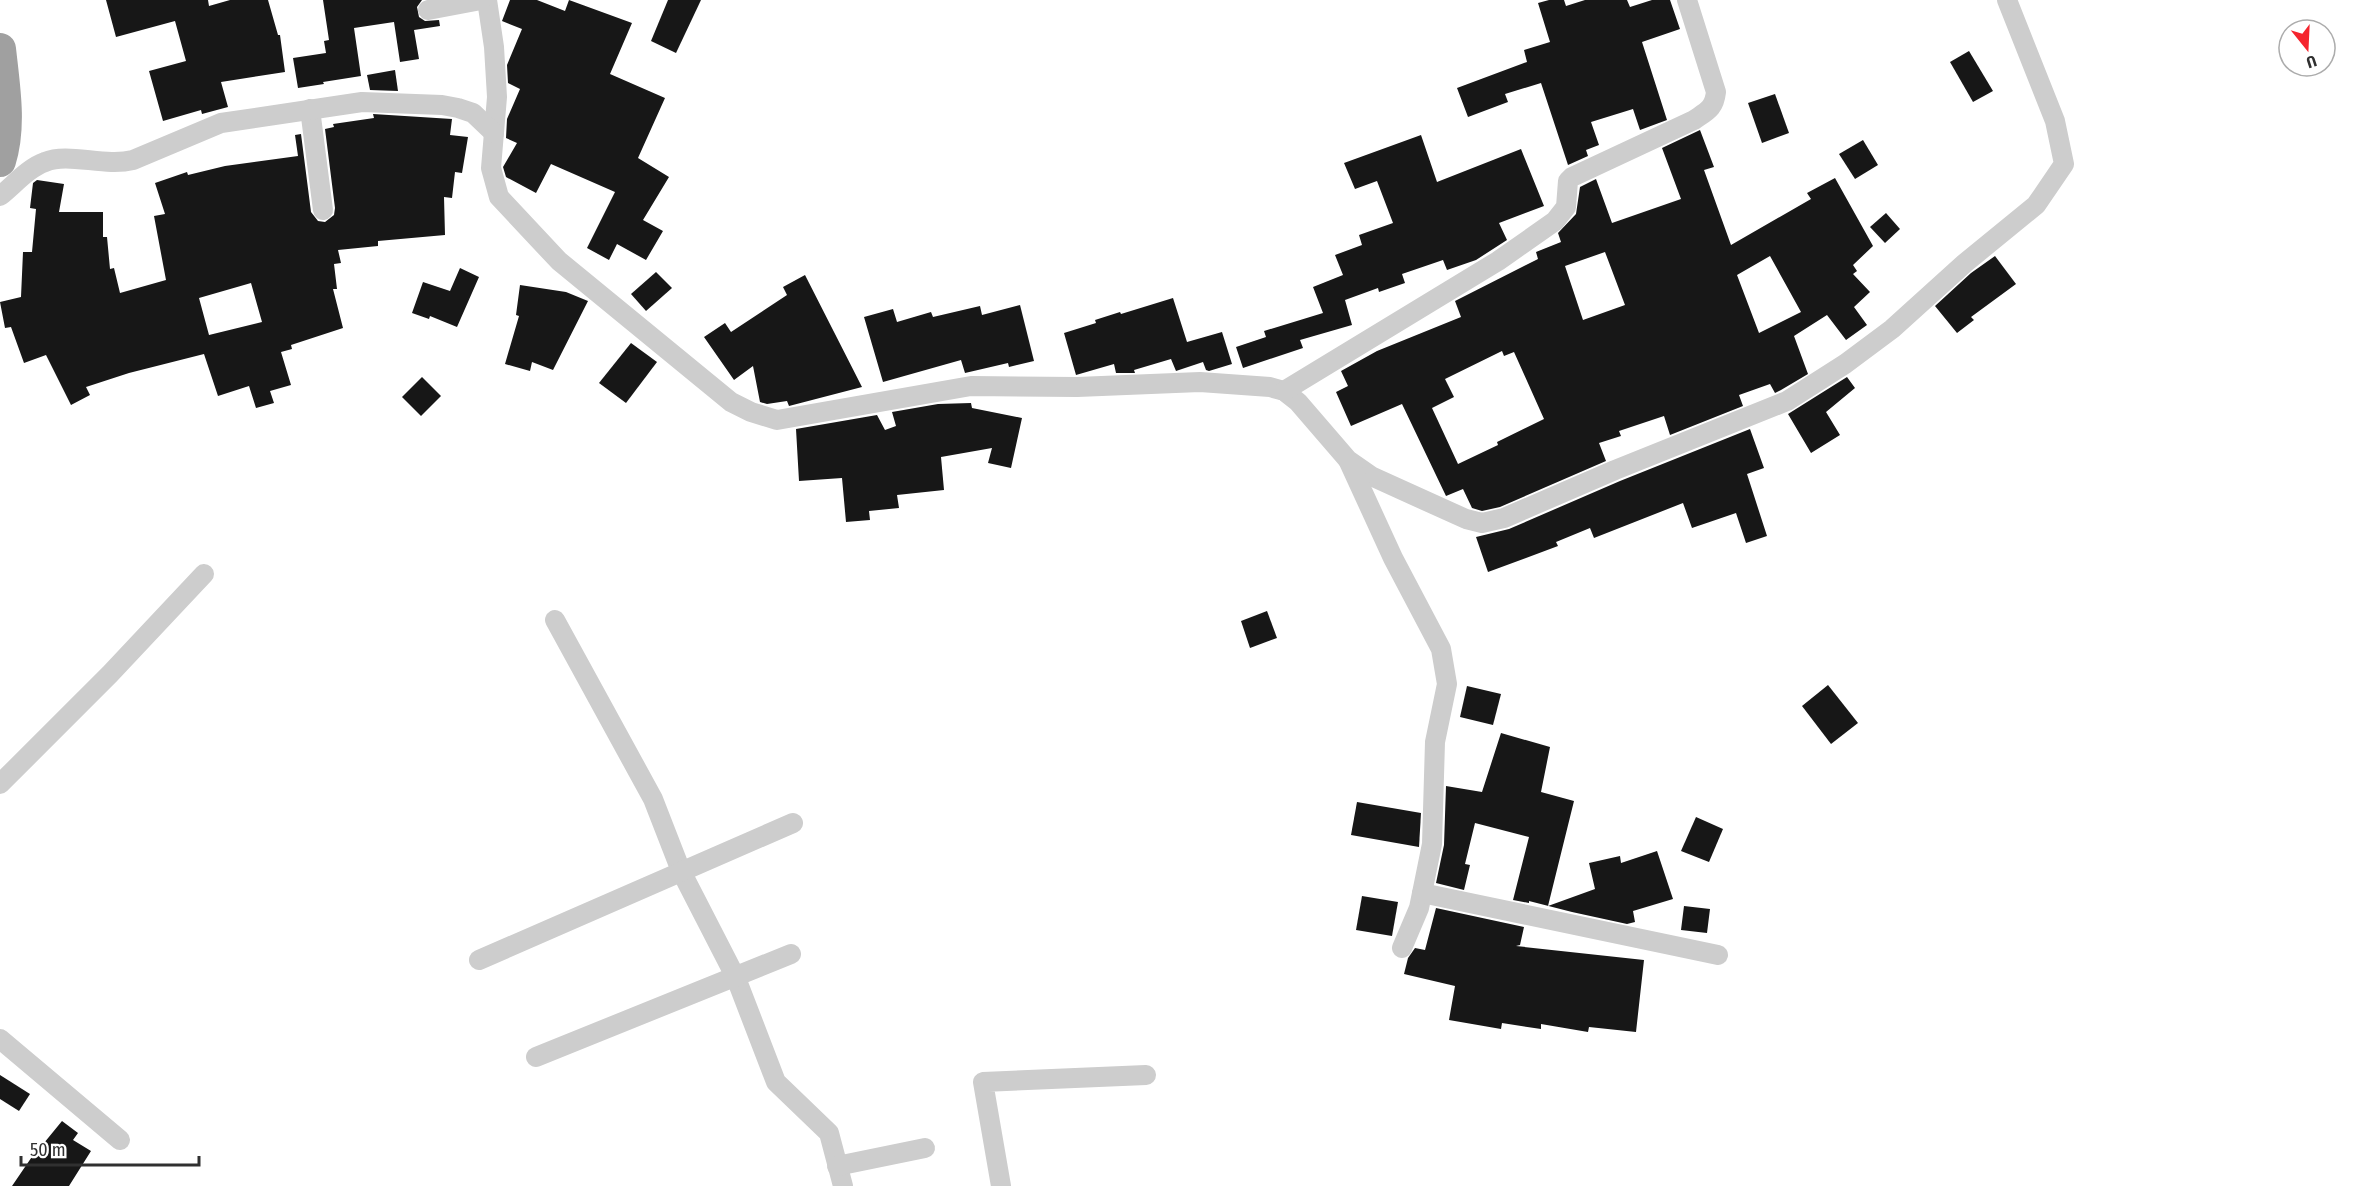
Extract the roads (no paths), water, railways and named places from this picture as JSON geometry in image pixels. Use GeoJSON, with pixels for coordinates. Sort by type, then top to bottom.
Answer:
{"type":"FeatureCollection","features":[{"type":"Feature","properties":{"kind":"highway"},"geometry":{"type":"LineString","coordinates":[[0,49],[6,125],[4,149],[0,161]]}},
{"type":"Feature","properties":{"kind":"street"},"geometry":{"type":"LineString","coordinates":[[428,10],[481,0]]}},
{"type":"Feature","properties":{"kind":"street"},"geometry":{"type":"LineString","coordinates":[[487,0],[494,47],[497,97],[491,168],[499,197],[559,261],[731,402],[751,412],[777,420],[970,386],[1077,387],[1200,382],[1270,387],[1284,391],[1298,402],[1348,460],[1371,476],[1482,524],[1504,518],[1615,470],[1787,401],[1845,364],[1892,329],[1965,263],[2036,205],[2064,164],[2055,121],[2007,0]]}},
{"type":"Feature","properties":{"kind":"street"},"geometry":{"type":"LineString","coordinates":[[1284,391],[1446,294],[1556,221],[1566,207],[1568,181],[1572,177],[1694,120],[1711,108],[1715,103],[1716,92],[1687,0]]}},
{"type":"Feature","properties":{"kind":"street"},"geometry":{"type":"LineString","coordinates":[[0,196],[32,168],[46,161],[63,159],[119,163],[133,160],[221,123],[362,102],[441,105],[473,113],[494,133]]}},
{"type":"Feature","properties":{"kind":"street"},"geometry":{"type":"LineString","coordinates":[[310,109],[323,210]]}},
{"type":"Feature","properties":{"kind":"street"},"geometry":{"type":"LineString","coordinates":[[1348,460],[1393,558],[1441,650],[1447,684],[1435,742],[1432,844],[1419,908],[1402,948]]}},
{"type":"Feature","properties":{"kind":"street"},"geometry":{"type":"LineString","coordinates":[[2,778],[110,674],[204,574]]}},
{"type":"Feature","properties":{"kind":"street"},"geometry":{"type":"LineString","coordinates":[[555,620],[653,799],[681,871],[736,978],[776,1082],[829,1133],[843,1186]]}},
{"type":"Feature","properties":{"kind":"street"},"geometry":{"type":"LineString","coordinates":[[479,960],[793,823]]}},
{"type":"Feature","properties":{"kind":"street"},"geometry":{"type":"LineString","coordinates":[[1422,893],[1718,955]]}},
{"type":"Feature","properties":{"kind":"street"},"geometry":{"type":"LineString","coordinates":[[536,1057],[791,954]]}},
{"type":"Feature","properties":{"kind":"street"},"geometry":{"type":"LineString","coordinates":[[0,1039],[120,1140]]}},
{"type":"Feature","properties":{"kind":"street"},"geometry":{"type":"LineString","coordinates":[[1001,1186],[983,1082],[1146,1075]]}},
{"type":"Feature","properties":{"kind":"street"},"geometry":{"type":"LineString","coordinates":[[837,1166],[925,1148]]}}]}
